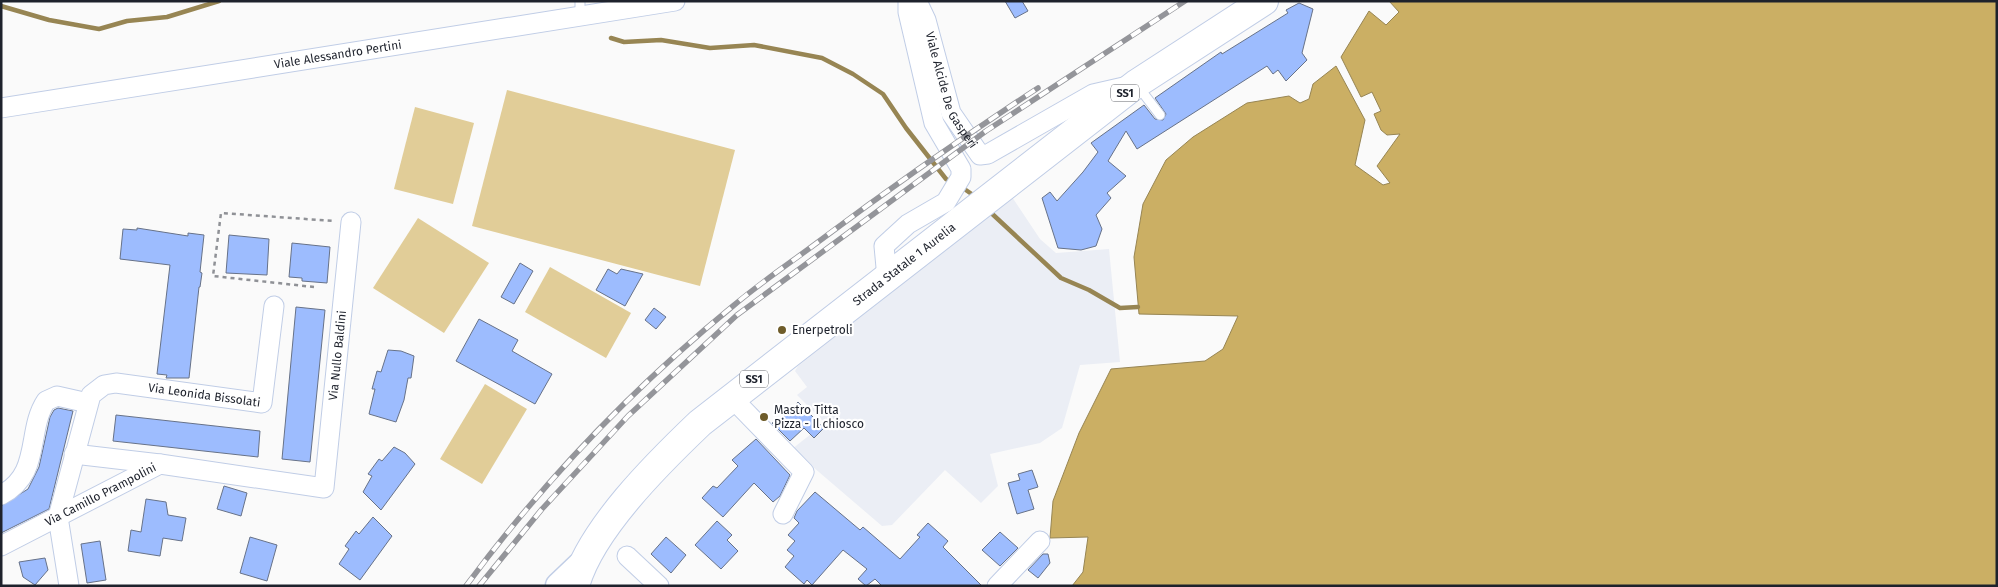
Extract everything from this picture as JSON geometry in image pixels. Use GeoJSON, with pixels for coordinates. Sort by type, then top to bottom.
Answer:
{"type":"FeatureCollection","features":[{"type":"Feature","properties":{"kind":"main road","name":"Strada Statale 1 Aurelia"},"geometry":{"type":"LineString","coordinates":[[578,576],[613,518],[659,464],[700,422],[887,278],[949,215],[995,196],[1136,84],[1264,1]]}},
{"type":"Feature","properties":{"kind":"main road"},"geometry":{"type":"LineString","coordinates":[[559,586],[578,576]]}},
{"type":"Feature","properties":{"kind":"street","name":"Viale Alcide De Gasperi"},"geometry":{"type":"LineString","coordinates":[[908,1],[908,12],[934,123],[961,169],[961,177],[946,202],[949,215]]}},
{"type":"Feature","properties":{"kind":"street","name":"Viale Alcide De Gasperi"},"geometry":{"type":"LineString","coordinates":[[917,1],[926,20],[951,113],[980,155],[988,154],[1093,94],[1136,84]]}},
{"type":"Feature","properties":{"kind":"street","name":"Viale Alessandro Pertini"},"geometry":{"type":"LineString","coordinates":[[1,108],[560,20],[580,9],[669,2]]}},
{"type":"Feature","properties":{"kind":"street","name":"Via Nullo Baldini"},"geometry":{"type":"LineString","coordinates":[[324,488],[351,222]]}},
{"type":"Feature","properties":{"kind":"street","name":"Via Leonida Bissolati"},"geometry":{"type":"LineString","coordinates":[[88,403],[98,388],[116,383],[262,403],[274,306]]}},
{"type":"Feature","properties":{"kind":"street"},"geometry":{"type":"LineString","coordinates":[[1,495],[15,485],[25,470],[46,401],[57,396],[88,403],[58,517],[69,586]]}},
{"type":"Feature","properties":{"kind":"street"},"geometry":{"type":"LineString","coordinates":[[731,397],[804,472],[783,514]]}},
{"type":"Feature","properties":{"kind":"street"},"geometry":{"type":"LineString","coordinates":[[74,454],[160,464]]}},
{"type":"Feature","properties":{"kind":"street","name":"Via Camillo Prampolini"},"geometry":{"type":"LineString","coordinates":[[1,546],[160,464],[324,488]]}},
{"type":"Feature","properties":{"kind":"street"},"geometry":{"type":"LineString","coordinates":[[997,586],[1040,541]]}},
{"type":"Feature","properties":{"kind":"street"},"geometry":{"type":"LineString","coordinates":[[627,556],[659,586]]}},
{"type":"Feature","properties":{"kind":"lane"},"geometry":{"type":"LineString","coordinates":[[1136,84],[1160,115]]}},
{"type":"Feature","properties":{"kind":"path"},"geometry":{"type":"LineString","coordinates":[[314,287],[213,276],[221,212],[351,222]]}},
{"type":"Feature","properties":{"kind":"shaded area"},"geometry":{"type":"Polygon","coordinates":[[[1389,1],[1997,1],[1997,586],[1072,586],[1083,572],[1088,537],[1050,538],[1053,501],[1079,433],[1111,369],[1205,361],[1223,349],[1238,316],[1139,314],[1134,257],[1143,204],[1166,160],[1193,137],[1247,103],[1289,96],[1300,103],[1309,99],[1313,84],[1336,66],[1365,120],[1355,165],[1383,185],[1390,183],[1377,166],[1400,134],[1387,135],[1381,130],[1374,114],[1381,111],[1372,92],[1361,97],[1341,57],[1369,11],[1386,25],[1399,12],[1389,1]]]}},
{"type":"Feature","properties":{"kind":"shaded area"},"geometry":{"type":"Polygon","coordinates":[[[507,90],[735,150],[700,286],[472,226],[507,90]]]}},
{"type":"Feature","properties":{"kind":"shaded area"},"geometry":{"type":"Polygon","coordinates":[[[415,107],[474,123],[453,204],[394,189],[415,107]]]}},
{"type":"Feature","properties":{"kind":"shaded area"},"geometry":{"type":"Polygon","coordinates":[[[1012,197],[1040,239],[1056,253],[1109,249],[1120,362],[1080,365],[1062,428],[1040,443],[990,454],[998,486],[981,503],[945,470],[892,525],[882,526],[792,449],[825,423],[797,395],[807,387],[795,371],[798,366],[1012,197]]]}},
{"type":"Feature","properties":{"kind":"shaded area"},"geometry":{"type":"Polygon","coordinates":[[[418,218],[489,263],[444,333],[373,288],[418,218]]]}},
{"type":"Feature","properties":{"kind":"shaded area"},"geometry":{"type":"Polygon","coordinates":[[[550,267],[631,313],[606,358],[525,312],[550,267]]]}},
{"type":"Feature","properties":{"kind":"shaded area"},"geometry":{"type":"Polygon","coordinates":[[[485,384],[527,409],[482,484],[440,459],[485,384]]]}},
{"type":"Feature","properties":{"kind":"building"},"geometry":{"type":"Polygon","coordinates":[[[1005,1],[1022,1],[1028,11],[1015,18],[1005,1]]]}},
{"type":"Feature","properties":{"kind":"building"},"geometry":{"type":"Polygon","coordinates":[[[1299,3],[1313,9],[1302,53],[1307,60],[1286,81],[1278,70],[1273,74],[1267,66],[1137,149],[1126,131],[1108,161],[1126,176],[1107,193],[1111,198],[1096,215],[1102,229],[1096,246],[1081,250],[1058,248],[1042,198],[1050,192],[1057,201],[1083,172],[1098,152],[1091,143],[1144,105],[1155,119],[1163,120],[1166,114],[1155,98],[1221,52],[1222,54],[1288,13],[1286,10],[1299,3]]]}},
{"type":"Feature","properties":{"kind":"building"},"geometry":{"type":"Polygon","coordinates":[[[137,228],[188,236],[188,233],[204,235],[200,272],[202,273],[189,378],[166,378],[167,375],[157,374],[170,265],[120,259],[123,229],[137,230],[137,228]]]}},
{"type":"Feature","properties":{"kind":"building"},"geometry":{"type":"Polygon","coordinates":[[[229,235],[269,239],[267,275],[226,273],[229,235]]]}},
{"type":"Feature","properties":{"kind":"building"},"geometry":{"type":"Polygon","coordinates":[[[292,243],[330,247],[327,283],[302,281],[302,278],[289,277],[292,243]]]}},
{"type":"Feature","properties":{"kind":"building"},"geometry":{"type":"Polygon","coordinates":[[[520,263],[533,271],[514,304],[501,297],[520,263]]]}},
{"type":"Feature","properties":{"kind":"building"},"geometry":{"type":"Polygon","coordinates":[[[608,269],[617,274],[621,269],[643,274],[625,306],[596,290],[608,269]]]}},
{"type":"Feature","properties":{"kind":"building"},"geometry":{"type":"Polygon","coordinates":[[[296,307],[325,310],[310,462],[282,459],[296,307]]]}},
{"type":"Feature","properties":{"kind":"building"},"geometry":{"type":"Polygon","coordinates":[[[654,308],[666,317],[656,329],[645,320],[654,308]]]}},
{"type":"Feature","properties":{"kind":"building"},"geometry":{"type":"Polygon","coordinates":[[[479,319],[518,340],[512,351],[552,374],[535,404],[456,361],[479,319]]]}},
{"type":"Feature","properties":{"kind":"building"},"geometry":{"type":"Polygon","coordinates":[[[388,350],[401,351],[414,356],[411,378],[408,378],[404,400],[396,422],[369,414],[375,389],[372,389],[377,371],[381,372],[388,350]]]}},
{"type":"Feature","properties":{"kind":"building"},"geometry":{"type":"Polygon","coordinates":[[[798,402],[824,428],[814,438],[804,428],[790,441],[772,423],[776,424],[798,402]]]}},
{"type":"Feature","properties":{"kind":"building"},"geometry":{"type":"Polygon","coordinates":[[[58,408],[73,411],[49,509],[1,533],[1,506],[28,489],[39,467],[50,417],[54,410],[58,408]]]}},
{"type":"Feature","properties":{"kind":"building"},"geometry":{"type":"Polygon","coordinates":[[[116,415],[260,431],[258,457],[113,441],[116,415]]]}},
{"type":"Feature","properties":{"kind":"building"},"geometry":{"type":"Polygon","coordinates":[[[756,439],[790,475],[780,496],[773,502],[754,483],[723,517],[702,498],[713,486],[717,488],[738,466],[732,460],[756,439]]]}},
{"type":"Feature","properties":{"kind":"building"},"geometry":{"type":"Polygon","coordinates":[[[394,447],[405,453],[415,464],[381,510],[363,492],[372,476],[368,474],[379,459],[382,461],[394,447]]]}},
{"type":"Feature","properties":{"kind":"building"},"geometry":{"type":"Polygon","coordinates":[[[1032,470],[1038,487],[1028,490],[1034,509],[1017,514],[1008,483],[1020,480],[1018,474],[1032,470]]]}},
{"type":"Feature","properties":{"kind":"building"},"geometry":{"type":"Polygon","coordinates":[[[224,486],[247,493],[241,516],[217,509],[224,486]]]}},
{"type":"Feature","properties":{"kind":"building"},"geometry":{"type":"Polygon","coordinates":[[[815,492],[860,530],[863,527],[900,559],[920,537],[917,535],[928,523],[948,541],[943,547],[982,586],[882,586],[875,579],[866,586],[858,579],[867,569],[843,550],[812,585],[807,580],[804,584],[785,567],[794,556],[787,550],[795,541],[788,535],[799,523],[794,518],[797,511],[815,492]]]}},
{"type":"Feature","properties":{"kind":"building"},"geometry":{"type":"Polygon","coordinates":[[[146,499],[166,502],[168,515],[186,518],[182,541],[163,538],[160,556],[128,551],[131,530],[141,532],[146,499]]]}},
{"type":"Feature","properties":{"kind":"building"},"geometry":{"type":"Polygon","coordinates":[[[373,517],[392,536],[360,580],[339,564],[349,549],[345,546],[356,531],[359,534],[373,517]]]}},
{"type":"Feature","properties":{"kind":"building"},"geometry":{"type":"Polygon","coordinates":[[[717,521],[732,535],[727,540],[738,551],[721,569],[695,545],[717,521]]]}},
{"type":"Feature","properties":{"kind":"building"},"geometry":{"type":"Polygon","coordinates":[[[1000,532],[1018,548],[1000,566],[982,550],[1000,532]]]}},
{"type":"Feature","properties":{"kind":"building"},"geometry":{"type":"Polygon","coordinates":[[[250,537],[277,545],[267,581],[240,573],[250,537]]]}},
{"type":"Feature","properties":{"kind":"building"},"geometry":{"type":"Polygon","coordinates":[[[666,537],[686,555],[671,573],[651,554],[666,537]]]}},
{"type":"Feature","properties":{"kind":"building"},"geometry":{"type":"Polygon","coordinates":[[[100,541],[106,580],[87,583],[81,544],[100,541]]]}},
{"type":"Feature","properties":{"kind":"building"},"geometry":{"type":"Polygon","coordinates":[[[1043,554],[1048,554],[1050,563],[1038,578],[1028,570],[1043,554]]]}},
{"type":"Feature","properties":{"kind":"building"},"geometry":{"type":"Polygon","coordinates":[[[45,558],[48,570],[35,585],[23,577],[19,562],[45,558]]]}},
{"type":"Feature","properties":{"kind":"waterway"},"geometry":{"type":"LineString","coordinates":[[1,6],[49,20],[99,29],[127,21],[167,17],[219,1]]}},
{"type":"Feature","properties":{"kind":"waterway"},"geometry":{"type":"LineString","coordinates":[[611,38],[624,42],[661,40],[710,48],[754,45],[822,58],[853,74],[883,94],[906,128],[946,179],[953,183]]}},
{"type":"Feature","properties":{"kind":"waterway"},"geometry":{"type":"LineString","coordinates":[[960,186],[976,197]]}},
{"type":"Feature","properties":{"kind":"waterway"},"geometry":{"type":"LineString","coordinates":[[988,210],[1061,278],[1089,290],[1120,308],[1138,307]]}},
{"type":"Feature","properties":{"kind":"railway"},"geometry":{"type":"LineString","coordinates":[[479,586],[542,509],[628,416],[737,315],[986,131],[1185,1]]}},
{"type":"Feature","properties":{"kind":"railway"},"geometry":{"type":"LineString","coordinates":[[466,586],[526,510],[591,438],[660,369],[696,337],[754,289],[872,202],[1038,88]]}},
{"type":"Feature","properties":{"kind":"place","name":"Enerpetroli"},"geometry":{"type":"Point","coordinates":[782,330]}},
{"type":"Feature","properties":{"kind":"place","name":"Mastro Titta Pizza - Il chiosco"},"geometry":{"type":"Point","coordinates":[764,417]}}]}
